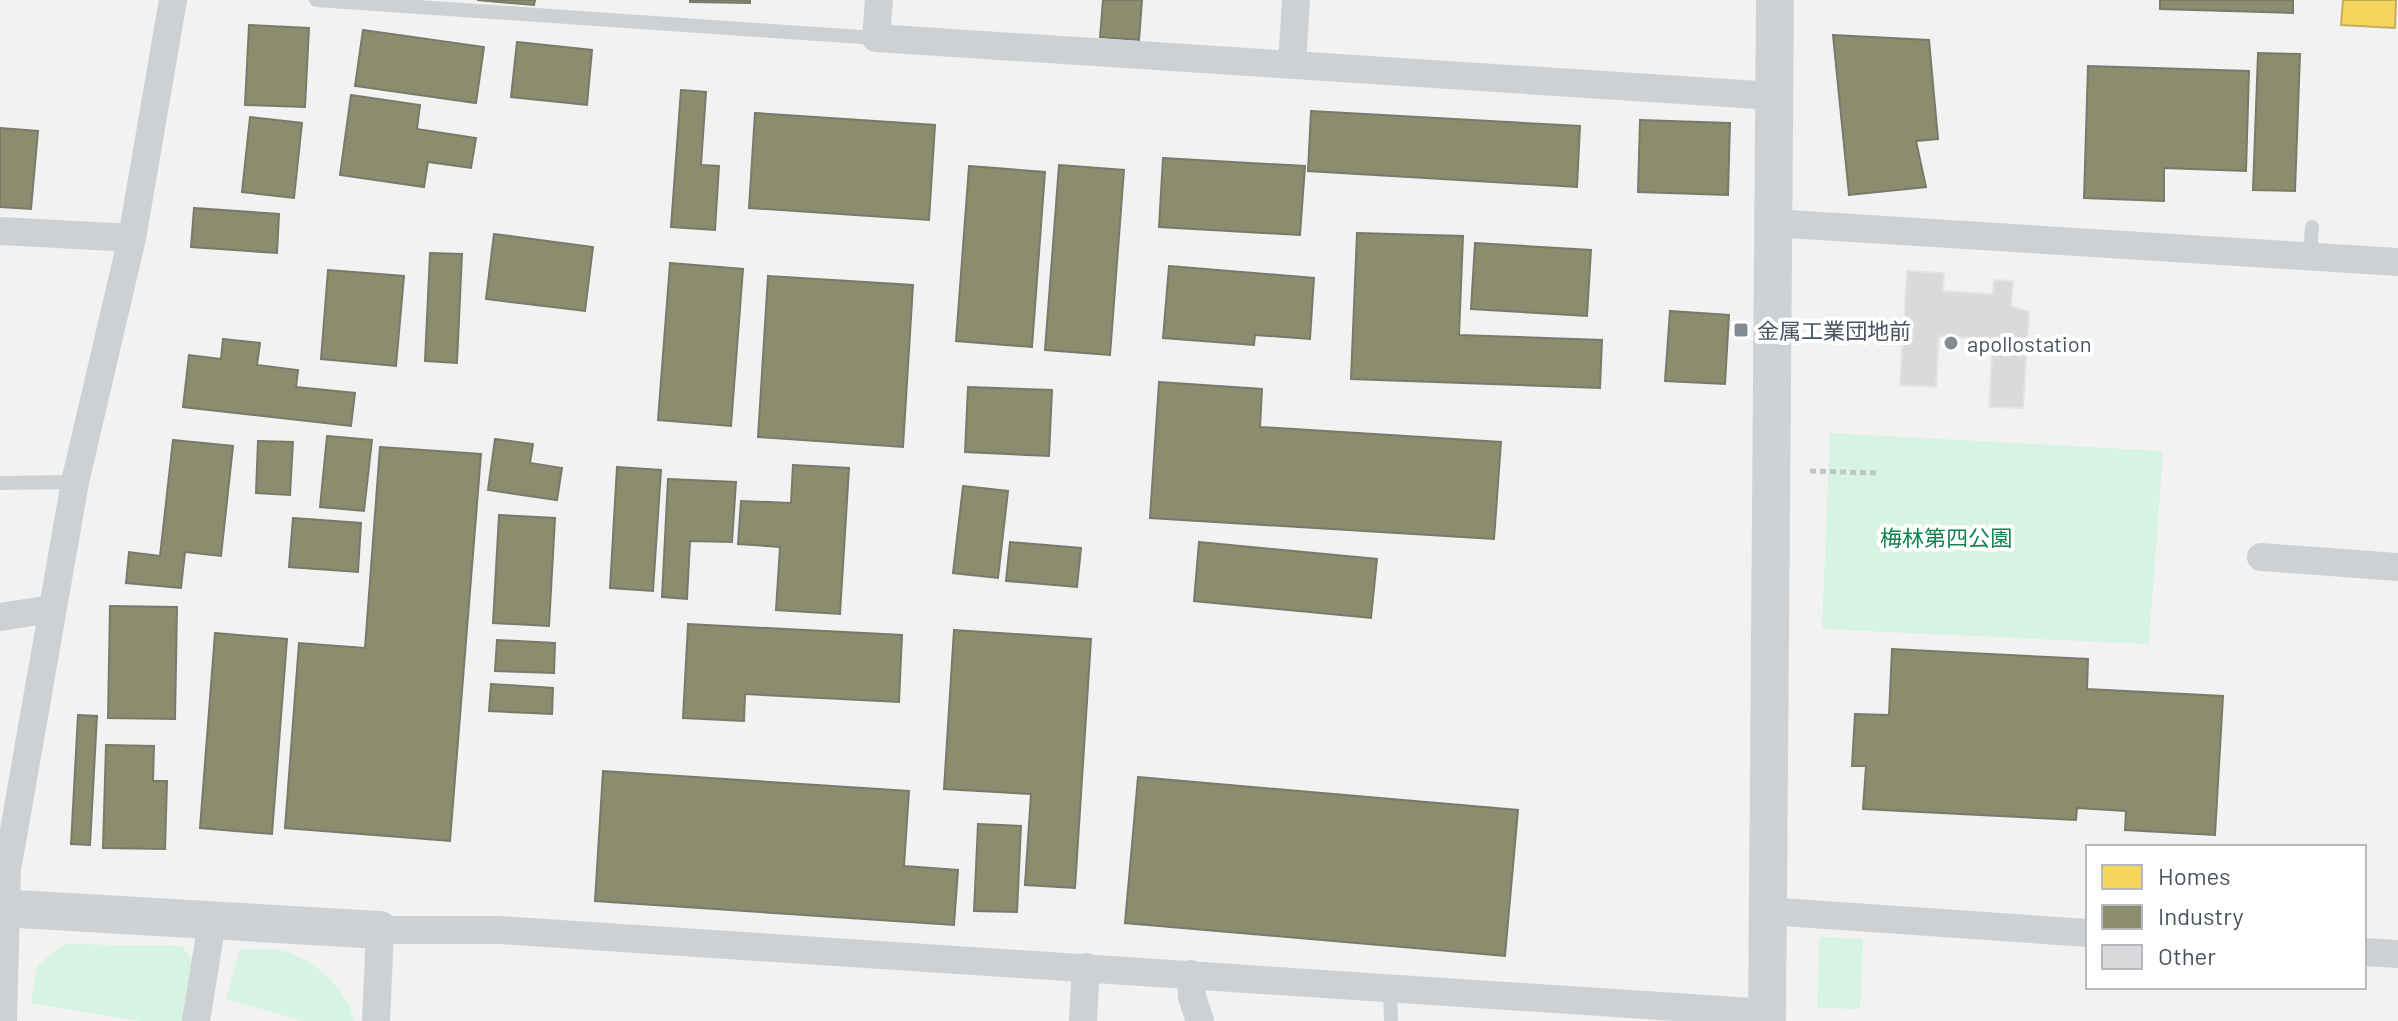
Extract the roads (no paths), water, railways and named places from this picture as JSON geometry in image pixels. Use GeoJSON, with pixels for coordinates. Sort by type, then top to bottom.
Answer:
{"type":"FeatureCollection","features":[{"type":"Feature","properties":{"kind":"street"},"geometry":{"type":"LineString","coordinates":[[3,1021],[7,868],[75,482],[132,238],[173,0]]}},
{"type":"Feature","properties":{"kind":"street"},"geometry":{"type":"LineString","coordinates":[[879,0],[876,38],[1774,96]]}},
{"type":"Feature","properties":{"kind":"street"},"geometry":{"type":"LineString","coordinates":[[1292,65],[1296,0]]}},
{"type":"Feature","properties":{"kind":"street"},"geometry":{"type":"LineString","coordinates":[[4,908],[380,930],[499,930],[1191,974],[1767,1017],[1775,0]]}},
{"type":"Feature","properties":{"kind":"street"},"geometry":{"type":"LineString","coordinates":[[1772,223],[2398,262]]}},
{"type":"Feature","properties":{"kind":"street"},"geometry":{"type":"LineString","coordinates":[[0,231],[132,238]]}},
{"type":"Feature","properties":{"kind":"street"},"geometry":{"type":"LineString","coordinates":[[2261,557],[2398,567]]}},
{"type":"Feature","properties":{"kind":"street"},"geometry":{"type":"LineString","coordinates":[[0,617],[52,609]]}},
{"type":"Feature","properties":{"kind":"street"},"geometry":{"type":"LineString","coordinates":[[1767,911],[2086,933]]}},
{"type":"Feature","properties":{"kind":"street"},"geometry":{"type":"LineString","coordinates":[[196,1021],[212,922]]}},
{"type":"Feature","properties":{"kind":"street"},"geometry":{"type":"LineString","coordinates":[[376,1021],[380,930]]}},
{"type":"Feature","properties":{"kind":"street"},"geometry":{"type":"LineString","coordinates":[[2366,952],[2398,954]]}},
{"type":"Feature","properties":{"kind":"street"},"geometry":{"type":"LineString","coordinates":[[1083,1021],[1086,967]]}},
{"type":"Feature","properties":{"kind":"street"},"geometry":{"type":"LineString","coordinates":[[1191,974],[1192,997],[1200,1021]]}},
{"type":"Feature","properties":{"kind":"lane"},"geometry":{"type":"LineString","coordinates":[[316,0],[876,38]]}},
{"type":"Feature","properties":{"kind":"lane"},"geometry":{"type":"LineString","coordinates":[[2310,256],[2312,227]]}},
{"type":"Feature","properties":{"kind":"lane"},"geometry":{"type":"LineString","coordinates":[[0,483],[75,482]]}},
{"type":"Feature","properties":{"kind":"lane"},"geometry":{"type":"LineString","coordinates":[[1390,988],[1391,1021]]}},
{"type":"Feature","properties":{"kind":"place","name":"金属工業団地前"},"geometry":{"type":"Point","coordinates":[1741,330]}},
{"type":"Feature","properties":{"kind":"place","name":"apollostation"},"geometry":{"type":"Point","coordinates":[1951,343]}},
{"type":"Feature","properties":{"kind":"park label","name":"梅林第四公園"},"geometry":{"type":"Point","coordinates":[1946,537]}}]}
